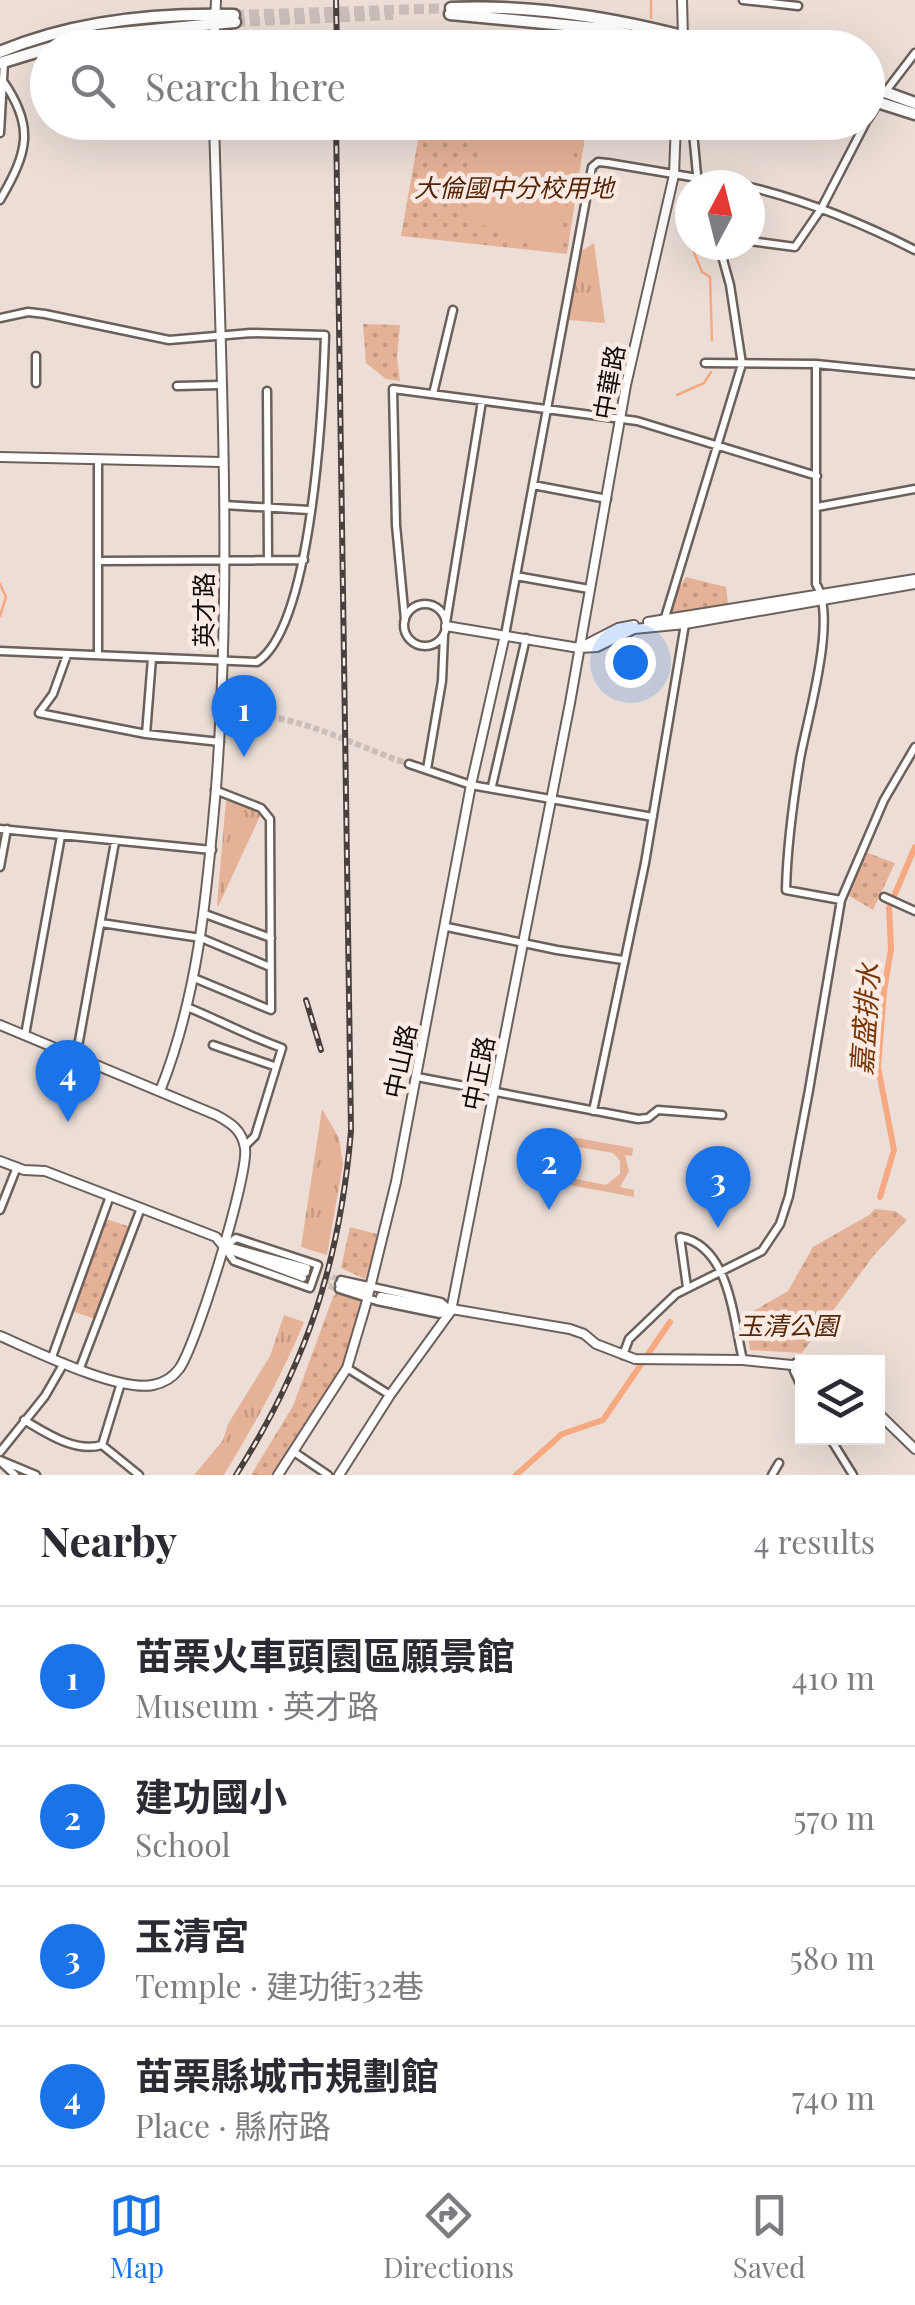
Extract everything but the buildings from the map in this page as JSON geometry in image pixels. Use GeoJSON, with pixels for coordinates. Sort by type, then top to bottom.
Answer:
{"type":"FeatureCollection","features":[{"type":"Feature","properties":{"kind":"main road"},"geometry":{"type":"LineString","coordinates":[[450,11],[611,30]]}},
{"type":"Feature","properties":{"kind":"main road"},"geometry":{"type":"LineString","coordinates":[[75,30],[89,25],[235,19]]}},
{"type":"Feature","properties":{"kind":"main road"},"geometry":{"type":"LineString","coordinates":[[2,57],[30,47]]}},
{"type":"Feature","properties":{"kind":"main road"},"geometry":{"type":"LineString","coordinates":[[886,91],[915,102]]}},
{"type":"Feature","properties":{"kind":"main road"},"geometry":{"type":"LineString","coordinates":[[885,105],[915,114]]}},
{"type":"Feature","properties":{"kind":"street"},"geometry":{"type":"LineString","coordinates":[[215,30],[216,0]]}},
{"type":"Feature","properties":{"kind":"street"},"geometry":{"type":"LineString","coordinates":[[682,0],[683,30]]}},
{"type":"Feature","properties":{"kind":"street"},"geometry":{"type":"LineString","coordinates":[[743,0],[798,6]]}},
{"type":"Feature","properties":{"kind":"street"},"geometry":{"type":"LineString","coordinates":[[886,91],[915,53]]}},
{"type":"Feature","properties":{"kind":"street"},"geometry":{"type":"LineString","coordinates":[[0,133],[2,57]]}},
{"type":"Feature","properties":{"kind":"street"},"geometry":{"type":"LineString","coordinates":[[0,200],[9,185],[26,128],[20,106],[3,81]]}},
{"type":"Feature","properties":{"kind":"street","name":"英才路"},"geometry":{"type":"LineString","coordinates":[[160,1091],[194,978],[201,938],[220,742],[224,505],[215,140]]}},
{"type":"Feature","properties":{"kind":"street","name":"中華路"},"geometry":{"type":"LineString","coordinates":[[579,648],[637,332],[674,174],[675,140]]}},
{"type":"Feature","properties":{"kind":"street"},"geometry":{"type":"LineString","coordinates":[[694,140],[697,170]]}},
{"type":"Feature","properties":{"kind":"street"},"geometry":{"type":"LineString","coordinates":[[765,244],[795,247],[821,209],[856,140]]}},
{"type":"Feature","properties":{"kind":"street"},"geometry":{"type":"LineString","coordinates":[[505,635],[592,167],[598,162],[674,174]]}},
{"type":"Feature","properties":{"kind":"street"},"geometry":{"type":"LineString","coordinates":[[765,192],[821,209],[915,250]]}},
{"type":"Feature","properties":{"kind":"street"},"geometry":{"type":"LineString","coordinates":[[663,623],[742,364],[723,260]]}},
{"type":"Feature","properties":{"kind":"street"},"geometry":{"type":"LineString","coordinates":[[433,394],[452,310]]}},
{"type":"Feature","properties":{"kind":"street"},"geometry":{"type":"LineString","coordinates":[[0,318],[28,312],[45,314],[169,340],[220,334],[324,335],[324,398],[304,560],[286,619],[266,656],[256,662],[0,651]]}},
{"type":"Feature","properties":{"kind":"street"},"geometry":{"type":"LineString","coordinates":[[36,356],[36,383]]}},
{"type":"Feature","properties":{"kind":"street"},"geometry":{"type":"LineString","coordinates":[[706,363],[816,364],[915,374]]}},
{"type":"Feature","properties":{"kind":"street"},"geometry":{"type":"LineString","coordinates":[[816,364],[816,584],[823,597],[822,639],[817,700],[799,772],[786,890],[841,900]]}},
{"type":"Feature","properties":{"kind":"street"},"geometry":{"type":"LineString","coordinates":[[177,386],[220,386]]}},
{"type":"Feature","properties":{"kind":"street"},"geometry":{"type":"LineString","coordinates":[[430,606],[441,612],[445,628],[435,644],[416,644],[406,634],[396,525],[393,389],[622,419],[816,476]]}},
{"type":"Feature","properties":{"kind":"street"},"geometry":{"type":"LineString","coordinates":[[267,392],[268,560]]}},
{"type":"Feature","properties":{"kind":"street"},"geometry":{"type":"LineString","coordinates":[[427,769],[442,681],[445,628],[482,401]]}},
{"type":"Feature","properties":{"kind":"street"},"geometry":{"type":"LineString","coordinates":[[0,457],[222,462]]}},
{"type":"Feature","properties":{"kind":"street"},"geometry":{"type":"LineString","coordinates":[[98,459],[98,655]]}},
{"type":"Feature","properties":{"kind":"street"},"geometry":{"type":"LineString","coordinates":[[533,485],[607,499]]}},
{"type":"Feature","properties":{"kind":"street"},"geometry":{"type":"LineString","coordinates":[[817,507],[915,489]]}},
{"type":"Feature","properties":{"kind":"street"},"geometry":{"type":"LineString","coordinates":[[224,505],[309,510]]}},
{"type":"Feature","properties":{"kind":"street"},"geometry":{"type":"LineString","coordinates":[[98,561],[304,560]]}},
{"type":"Feature","properties":{"kind":"street"},"geometry":{"type":"LineString","coordinates":[[516,576],[589,589]]}},
{"type":"Feature","properties":{"kind":"street"},"geometry":{"type":"LineString","coordinates":[[445,628],[579,648],[618,628],[684,621],[915,581]]}},
{"type":"Feature","properties":{"kind":"street"},"geometry":{"type":"LineString","coordinates":[[405,620],[412,609],[448,603],[453,588]]}},
{"type":"Feature","properties":{"kind":"street"},"geometry":{"type":"LineString","coordinates":[[593,1111],[653,817],[684,621]]}},
{"type":"Feature","properties":{"kind":"street","name":"中山路"},"geometry":{"type":"LineString","coordinates":[[278,1475],[347,1368],[417,1077],[472,784],[505,635]]}},
{"type":"Feature","properties":{"kind":"street"},"geometry":{"type":"LineString","coordinates":[[492,786],[526,638]]}},
{"type":"Feature","properties":{"kind":"street","name":"中正路"},"geometry":{"type":"LineString","coordinates":[[339,1475],[451,1311],[579,648]]}},
{"type":"Feature","properties":{"kind":"street"},"geometry":{"type":"LineString","coordinates":[[67,654],[54,694],[39,713],[146,734],[220,742]]}},
{"type":"Feature","properties":{"kind":"street"},"geometry":{"type":"LineString","coordinates":[[146,734],[152,658]]}},
{"type":"Feature","properties":{"kind":"street"},"geometry":{"type":"LineString","coordinates":[[221,712],[234,712]]}},
{"type":"Feature","properties":{"kind":"street"},"geometry":{"type":"LineString","coordinates":[[622,1354],[629,1339],[676,1294],[762,1251],[780,1224],[809,1090],[841,900],[884,800],[915,746]]}},
{"type":"Feature","properties":{"kind":"street"},"geometry":{"type":"LineString","coordinates":[[409,764],[472,784],[653,817]]}},
{"type":"Feature","properties":{"kind":"street"},"geometry":{"type":"LineString","coordinates":[[194,978],[270,1010],[269,816],[261,808],[215,790]]}},
{"type":"Feature","properties":{"kind":"street"},"geometry":{"type":"LineString","coordinates":[[0,867],[3,829],[212,850]]}},
{"type":"Feature","properties":{"kind":"street"},"geometry":{"type":"LineString","coordinates":[[25,1035],[61,836]]}},
{"type":"Feature","properties":{"kind":"street"},"geometry":{"type":"LineString","coordinates":[[73,1056],[79,1042],[116,842]]}},
{"type":"Feature","properties":{"kind":"street"},"geometry":{"type":"LineString","coordinates":[[884,897],[912,909]]}},
{"type":"Feature","properties":{"kind":"street"},"geometry":{"type":"LineString","coordinates":[[205,914],[271,938]]}},
{"type":"Feature","properties":{"kind":"street"},"geometry":{"type":"LineString","coordinates":[[101,923],[201,938],[270,967]]}},
{"type":"Feature","properties":{"kind":"street"},"geometry":{"type":"LineString","coordinates":[[447,926],[624,960]]}},
{"type":"Feature","properties":{"kind":"street"},"geometry":{"type":"LineString","coordinates":[[186,1007],[282,1048],[254,1136],[245,1146]]}},
{"type":"Feature","properties":{"kind":"street"},"geometry":{"type":"LineString","coordinates":[[0,1336],[121,1383],[150,1386],[168,1380],[187,1354],[224,1247],[246,1159],[240,1134],[231,1123],[1,1028]]}},
{"type":"Feature","properties":{"kind":"street"},"geometry":{"type":"LineString","coordinates":[[212,1045],[274,1066]]}},
{"type":"Feature","properties":{"kind":"street"},"geometry":{"type":"LineString","coordinates":[[417,1077],[638,1119],[648,1118],[658,1110],[722,1115]]}},
{"type":"Feature","properties":{"kind":"street"},"geometry":{"type":"LineString","coordinates":[[0,1161],[45,1171],[216,1237],[234,1262],[310,1288],[318,1265],[236,1238],[224,1247]]}},
{"type":"Feature","properties":{"kind":"street"},"geometry":{"type":"LineString","coordinates":[[0,1210],[17,1167]]}},
{"type":"Feature","properties":{"kind":"street"},"geometry":{"type":"LineString","coordinates":[[52,1357],[110,1196]]}},
{"type":"Feature","properties":{"kind":"street"},"geometry":{"type":"LineString","coordinates":[[80,1368],[141,1208]]}},
{"type":"Feature","properties":{"kind":"street"},"geometry":{"type":"LineString","coordinates":[[687,1288],[680,1237],[705,1246],[720,1271],[743,1360]]}},
{"type":"Feature","properties":{"kind":"street"},"geometry":{"type":"LineString","coordinates":[[224,1247],[305,1273]]}},
{"type":"Feature","properties":{"kind":"street"},"geometry":{"type":"LineString","coordinates":[[340,1284],[367,1293],[441,1302],[451,1311]]}},
{"type":"Feature","properties":{"kind":"street"},"geometry":{"type":"LineString","coordinates":[[380,1296],[570,1329],[635,1359],[795,1364]]}},
{"type":"Feature","properties":{"kind":"street"},"geometry":{"type":"LineString","coordinates":[[0,1458],[45,1396],[64,1362]]}},
{"type":"Feature","properties":{"kind":"street"},"geometry":{"type":"LineString","coordinates":[[347,1368],[390,1396]]}},
{"type":"Feature","properties":{"kind":"street"},"geometry":{"type":"LineString","coordinates":[[102,1446],[121,1383]]}},
{"type":"Feature","properties":{"kind":"street"},"geometry":{"type":"LineString","coordinates":[[24,1420],[56,1439],[94,1448],[102,1446]]}},
{"type":"Feature","properties":{"kind":"street"},"geometry":{"type":"LineString","coordinates":[[885,1420],[915,1449]]}},
{"type":"Feature","properties":{"kind":"street"},"geometry":{"type":"LineString","coordinates":[[834,1445],[853,1475]]}},
{"type":"Feature","properties":{"kind":"street"},"geometry":{"type":"LineString","coordinates":[[102,1446],[139,1475]]}},
{"type":"Feature","properties":{"kind":"street"},"geometry":{"type":"LineString","coordinates":[[294,1452],[328,1475]]}},
{"type":"Feature","properties":{"kind":"street"},"geometry":{"type":"LineString","coordinates":[[0,1458],[15,1475]]}},
{"type":"Feature","properties":{"kind":"street"},"geometry":{"type":"LineString","coordinates":[[0,1458],[36,1475]]}},
{"type":"Feature","properties":{"kind":"street"},"geometry":{"type":"LineString","coordinates":[[772,1475],[779,1463]]}},
{"type":"Feature","properties":{"kind":"green space","name":"大倫國中分校用地"},"geometry":{"type":"Polygon","coordinates":[[[418,140],[584,140],[567,254],[401,236],[418,140]]]}},
{"type":"Feature","properties":{"kind":"green space"},"geometry":{"type":"Polygon","coordinates":[[[483,140],[565,140],[575,148],[560,243],[553,249],[540,248],[472,221],[483,140]]]}},
{"type":"Feature","properties":{"kind":"green space"},"geometry":{"type":"Polygon","coordinates":[[[594,243],[605,323],[568,320],[580,252],[594,243]]]}},
{"type":"Feature","properties":{"kind":"green space"},"geometry":{"type":"Polygon","coordinates":[[[363,324],[400,325],[400,381],[386,379],[366,363],[363,324]]]}},
{"type":"Feature","properties":{"kind":"green space"},"geometry":{"type":"Polygon","coordinates":[[[686,577],[726,587],[728,603],[669,614],[686,577]]]}},
{"type":"Feature","properties":{"kind":"green space"},"geometry":{"type":"Polygon","coordinates":[[[226,800],[261,814],[218,907],[217,904],[226,800]]]}},
{"type":"Feature","properties":{"kind":"green space"},"geometry":{"type":"Polygon","coordinates":[[[865,852],[895,863],[873,910],[846,894],[865,852]]]}},
{"type":"Feature","properties":{"kind":"green space"},"geometry":{"type":"Polygon","coordinates":[[[322,1109],[339,1138],[343,1164],[327,1255],[301,1247],[322,1109]]]}},
{"type":"Feature","properties":{"kind":"green space"},"geometry":{"type":"Polygon","coordinates":[[[543,1132],[633,1148],[632,1156],[625,1155],[629,1171],[620,1187],[634,1190],[634,1197],[532,1178],[540,1173],[540,1152],[547,1141],[542,1139],[543,1132]],[[562,1144],[547,1152],[545,1164],[551,1174],[606,1185],[620,1174],[620,1161],[613,1153],[562,1144]]]}},
{"type":"Feature","properties":{"kind":"green space"},"geometry":{"type":"Polygon","coordinates":[[[739,1179],[740,1185],[729,1188],[729,1203],[702,1207],[701,1182],[739,1179]]]}},
{"type":"Feature","properties":{"kind":"green space","name":"玉清公園"},"geometry":{"type":"Polygon","coordinates":[[[875,1209],[895,1211],[907,1220],[874,1255],[802,1353],[750,1350],[745,1316],[788,1291],[813,1247],[875,1209]]]}},
{"type":"Feature","properties":{"kind":"green space"},"geometry":{"type":"Polygon","coordinates":[[[106,1219],[131,1227],[95,1319],[72,1311],[106,1219]]]}},
{"type":"Feature","properties":{"kind":"green space"},"geometry":{"type":"Polygon","coordinates":[[[350,1227],[377,1234],[369,1276],[365,1279],[341,1268],[350,1227]]]}},
{"type":"Feature","properties":{"kind":"green space"},"geometry":{"type":"Polygon","coordinates":[[[338,1291],[363,1301],[343,1368],[273,1475],[251,1475],[293,1406],[338,1291]]]}},
{"type":"Feature","properties":{"kind":"green space"},"geometry":{"type":"Polygon","coordinates":[[[284,1315],[304,1322],[257,1419],[224,1475],[194,1475],[223,1440],[228,1424],[270,1356],[284,1315]]]}},
{"type":"Feature","properties":{"kind":"waterway"},"geometry":{"type":"LineString","coordinates":[[651,0],[651,18]]}},
{"type":"Feature","properties":{"kind":"waterway"},"geometry":{"type":"LineString","coordinates":[[697,260],[702,272],[710,277],[712,340]]}},
{"type":"Feature","properties":{"kind":"waterway"},"geometry":{"type":"LineString","coordinates":[[677,395],[704,383],[711,372]]}},
{"type":"Feature","properties":{"kind":"waterway"},"geometry":{"type":"LineString","coordinates":[[0,584],[6,597],[0,616]]}},
{"type":"Feature","properties":{"kind":"waterway","name":"嘉盛排水"},"geometry":{"type":"LineString","coordinates":[[880,1197],[894,1150],[878,1067],[891,949],[889,908],[915,847]]}},
{"type":"Feature","properties":{"kind":"waterway"},"geometry":{"type":"LineString","coordinates":[[516,1475],[562,1434],[603,1420],[670,1322]]}},
{"type":"Feature","properties":{"kind":"tunnel"},"geometry":{"type":"LineString","coordinates":[[234,15],[451,8]]}},
{"type":"Feature","properties":{"kind":"tunnel"},"geometry":{"type":"LineString","coordinates":[[235,22],[393,15]]}},
{"type":"Feature","properties":{"kind":"tunnel"},"geometry":{"type":"LineString","coordinates":[[234,713],[303,724],[409,764]]}},
{"type":"Feature","properties":{"kind":"tunnel"},"geometry":{"type":"LineString","coordinates":[[307,1268],[341,1280]]}},
{"type":"Feature","properties":{"kind":"tunnel"},"geometry":{"type":"LineString","coordinates":[[311,1274],[340,1284]]}},
{"type":"Feature","properties":{"kind":"tunnel"},"geometry":{"type":"LineString","coordinates":[[303,1278],[339,1289]]}},
{"type":"Feature","properties":{"kind":"railway"},"geometry":{"type":"LineString","coordinates":[[336,0],[337,30]]}},
{"type":"Feature","properties":{"kind":"railway"},"geometry":{"type":"LineString","coordinates":[[236,1475],[282,1393],[316,1310],[338,1224],[351,1131],[336,140]]}},
{"type":"Feature","properties":{"kind":"railway"},"geometry":{"type":"LineString","coordinates":[[306,1000],[321,1050]]}},
{"type":"Feature","properties":{"kind":"place","name":"苗栗火車頭園區願景館"},"geometry":{"type":"Point","coordinates":[244,757]}},
{"type":"Feature","properties":{"kind":"place","name":"苗栗縣城市規劃館"},"geometry":{"type":"Point","coordinates":[68,1122]}},
{"type":"Feature","properties":{"kind":"place","name":"建功國小"},"geometry":{"type":"Point","coordinates":[549,1210]}},
{"type":"Feature","properties":{"kind":"place","name":"玉清宮"},"geometry":{"type":"Point","coordinates":[718,1228]}}]}
